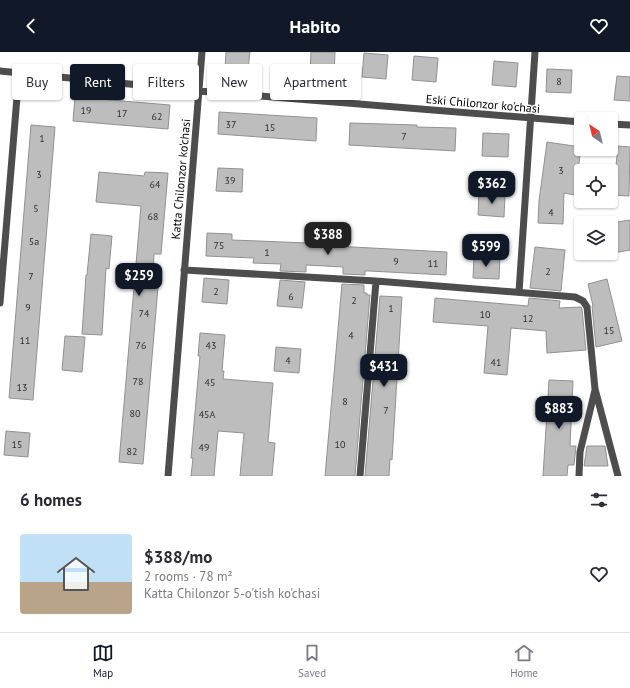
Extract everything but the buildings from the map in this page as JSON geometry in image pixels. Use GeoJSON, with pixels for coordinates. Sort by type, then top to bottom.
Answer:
{"type":"FeatureCollection","features":[{"type":"Feature","properties":{"kind":"street","name":"Katta Chilonzor ko'chasi"},"geometry":{"type":"LineString","coordinates":[[199,91],[202,52]]}},
{"type":"Feature","properties":{"kind":"street"},"geometry":{"type":"LineString","coordinates":[[519,292],[535,52]]}},
{"type":"Feature","properties":{"kind":"street","name":"Eski Chilonzor ko'chasi"},"geometry":{"type":"LineString","coordinates":[[0,71],[12,72]]}},
{"type":"Feature","properties":{"kind":"street","name":"Eski Chilonzor ko'chasi"},"geometry":{"type":"LineString","coordinates":[[62,77],[133,84]]}},
{"type":"Feature","properties":{"kind":"street","name":"Eski Chilonzor ko'chasi"},"geometry":{"type":"LineString","coordinates":[[199,91],[574,122]]}},
{"type":"Feature","properties":{"kind":"street"},"geometry":{"type":"LineString","coordinates":[[0,303],[17,100]]}},
{"type":"Feature","properties":{"kind":"street","name":"Katta Chilonzor ko'chasi"},"geometry":{"type":"LineString","coordinates":[[168,476],[198,100]]}},
{"type":"Feature","properties":{"kind":"street"},"geometry":{"type":"LineString","coordinates":[[618,124],[630,125]]}},
{"type":"Feature","properties":{"kind":"street"},"geometry":{"type":"LineString","coordinates":[[184,270],[376,281],[575,297],[583,301],[587,307],[595,389],[618,476]]}},
{"type":"Feature","properties":{"kind":"street"},"geometry":{"type":"LineString","coordinates":[[360,476],[376,281]]}},
{"type":"Feature","properties":{"kind":"street"},"geometry":{"type":"LineString","coordinates":[[579,476],[580,452],[595,389]]}}]}
